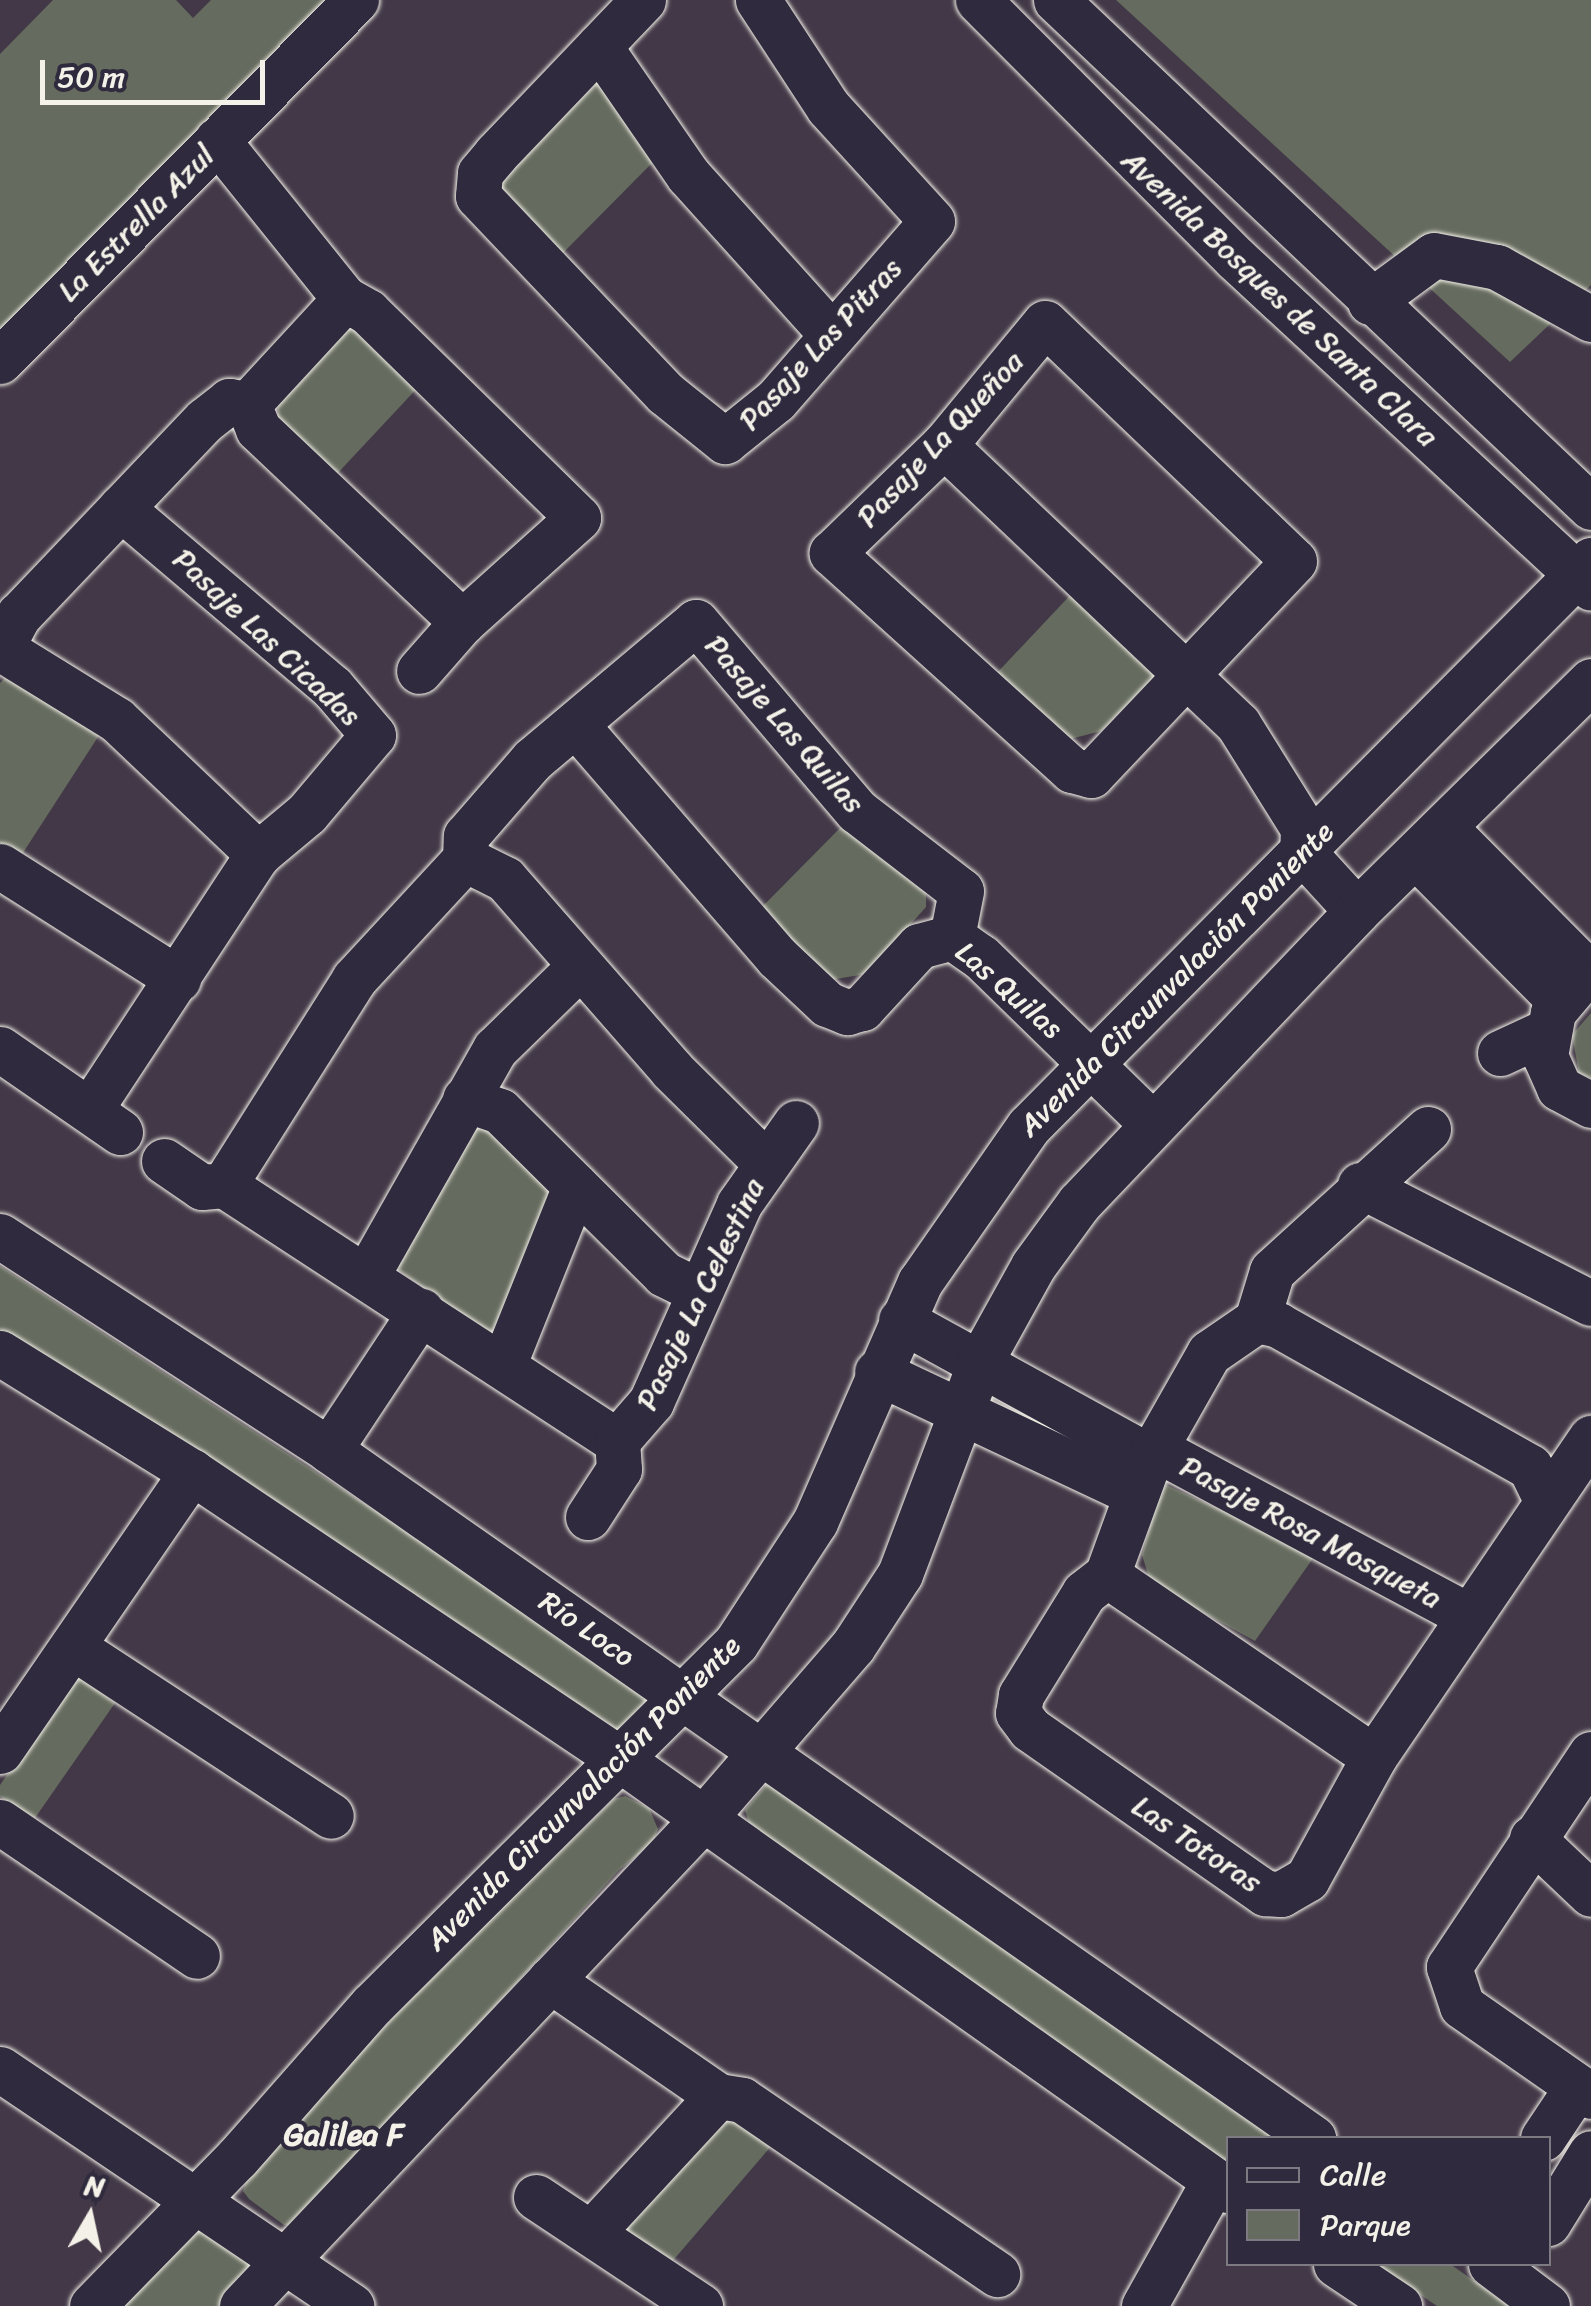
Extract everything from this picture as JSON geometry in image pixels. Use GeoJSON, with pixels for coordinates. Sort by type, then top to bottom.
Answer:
{"type":"FeatureCollection","features":[{"type":"Feature","properties":{"kind":"street","name":"La Estrella Azul"},"geometry":{"type":"LineString","coordinates":[[0,361],[356,0]]}},
{"type":"Feature","properties":{"kind":"street","name":"Pasaje Las Pitras"},"geometry":{"type":"LineString","coordinates":[[599,46],[480,173],[478,196],[486,210],[717,438],[732,439],[755,422],[932,220],[828,107],[758,0]]}},
{"type":"Feature","properties":{"kind":"street","name":"Avenida Bosques de Santa Clara"},"geometry":{"type":"LineString","coordinates":[[978,0],[1164,190],[1586,574]]}},
{"type":"Feature","properties":{"kind":"street","name":"Avenida Bosques de Santa Clara"},"geometry":{"type":"LineString","coordinates":[[1056,0],[1370,302],[1591,507]]}},
{"type":"Feature","properties":{"kind":"street"},"geometry":{"type":"LineString","coordinates":[[635,2],[599,46],[688,176],[832,335]]}},
{"type":"Feature","properties":{"kind":"street"},"geometry":{"type":"LineString","coordinates":[[218,140],[344,298],[368,312],[578,518],[462,622],[420,671]]}},
{"type":"Feature","properties":{"kind":"street"},"geometry":{"type":"LineString","coordinates":[[1370,302],[1434,254],[1496,267],[1591,319]]}},
{"type":"Feature","properties":{"kind":"street"},"geometry":{"type":"LineString","coordinates":[[248,404],[344,298]]}},
{"type":"Feature","properties":{"kind":"street","name":"Pasaje La Queñoa"},"geometry":{"type":"LineString","coordinates":[[1045,324],[1294,561],[1190,677],[1091,774],[1072,770],[832,554],[944,444],[1045,324]]}},
{"type":"Feature","properties":{"kind":"street"},"geometry":{"type":"LineString","coordinates":[[248,404],[229,401],[158,470],[18,615],[1,650],[117,720],[258,854]]}},
{"type":"Feature","properties":{"kind":"street"},"geometry":{"type":"LineString","coordinates":[[248,404],[258,428],[462,622]]}},
{"type":"Feature","properties":{"kind":"street"},"geometry":{"type":"LineString","coordinates":[[944,444],[1190,677],[1264,760],[1303,828],[1302,851],[1357,911]]}},
{"type":"Feature","properties":{"kind":"street","name":"Pasaje Las Cicadas"},"geometry":{"type":"LineString","coordinates":[[0,1049],[106,1120],[178,979],[258,854],[306,813],[374,735],[332,687],[122,508]]}},
{"type":"Feature","properties":{"kind":"street","name":"Avenida Circunvalación Poniente"},"geometry":{"type":"LineString","coordinates":[[92,2306],[196,2200],[372,2005],[617,1756],[736,1643],[798,1552],[836,1480],[901,1320],[984,1182],[1088,1063],[1586,574]]}},
{"type":"Feature","properties":{"kind":"street","name":"Pasaje Las Quilas"},"geometry":{"type":"LineString","coordinates":[[465,859],[466,836],[516,777],[696,622],[856,811],[961,890],[964,903],[952,937]]}},
{"type":"Feature","properties":{"kind":"street"},"geometry":{"type":"LineString","coordinates":[[242,2306],[703,1819],[854,1646],[900,1574],[982,1360],[1034,1266],[1079,1203],[1357,911],[1591,681]]}},
{"type":"Feature","properties":{"kind":"street","name":"Las Quilas"},"geometry":{"type":"LineString","coordinates":[[576,725],[802,985],[837,1008],[862,1008],[919,946],[952,937],[981,956],[1152,1124]]}},
{"type":"Feature","properties":{"kind":"street"},"geometry":{"type":"LineString","coordinates":[[1430,841],[1571,994]]}},
{"type":"Feature","properties":{"kind":"street"},"geometry":{"type":"LineString","coordinates":[[224,1185],[354,979],[465,859],[496,870],[580,966],[766,1163]]}},
{"type":"Feature","properties":{"kind":"street"},"geometry":{"type":"LineString","coordinates":[[0,866],[178,979]]}},
{"type":"Feature","properties":{"kind":"street"},"geometry":{"type":"LineString","coordinates":[[367,1275],[495,1049],[580,966]]}},
{"type":"Feature","properties":{"kind":"street"},"geometry":{"type":"LineString","coordinates":[[1500,1053],[1571,994]]}},
{"type":"Feature","properties":{"kind":"street"},"geometry":{"type":"LineString","coordinates":[[1571,994],[1552,1081],[1591,1105]]}},
{"type":"Feature","properties":{"kind":"street"},"geometry":{"type":"LineString","coordinates":[[465,1098],[500,1110],[664,1274],[698,1290]]}},
{"type":"Feature","properties":{"kind":"street","name":"Pasaje La Celestina"},"geometry":{"type":"LineString","coordinates":[[588,1517],[619,1469],[618,1442],[652,1402],[698,1290],[766,1163],[796,1123]]}},
{"type":"Feature","properties":{"kind":"street"},"geometry":{"type":"LineString","coordinates":[[1428,1129],[1390,1169],[1360,1185],[1272,1272],[1256,1320],[1278,1326],[1530,1466],[1546,1500]]}},
{"type":"Feature","properties":{"kind":"street"},"geometry":{"type":"LineString","coordinates":[[164,1161],[202,1188],[224,1185],[618,1442]]}},
{"type":"Feature","properties":{"kind":"street"},"geometry":{"type":"LineString","coordinates":[[1360,1185],[1591,1303]]}},
{"type":"Feature","properties":{"kind":"street"},"geometry":{"type":"LineString","coordinates":[[503,1366],[575,1186]]}},
{"type":"Feature","properties":{"kind":"street","name":"Río Loco"},"geometry":{"type":"LineString","coordinates":[[0,1236],[329,1450],[1309,2136]]}},
{"type":"Feature","properties":{"kind":"street"},"geometry":{"type":"LineString","coordinates":[[329,1450],[421,1310]]}},
{"type":"Feature","properties":{"kind":"street"},"geometry":{"type":"LineString","coordinates":[[901,1320],[982,1360],[1146,1466]]}},
{"type":"Feature","properties":{"kind":"street","name":"Las Totoras"},"geometry":{"type":"LineString","coordinates":[[1256,1320],[1209,1353],[1146,1466],[1107,1575],[1084,1593],[1021,1695],[1018,1714],[1030,1729],[1266,1893],[1281,1894],[1307,1879],[1374,1757],[1546,1500],[1565,1484],[1591,1438]]}},
{"type":"Feature","properties":{"kind":"street"},"geometry":{"type":"LineString","coordinates":[[0,1353],[192,1472],[617,1756],[1221,2186],[1144,2306]]}},
{"type":"Feature","properties":{"kind":"street"},"geometry":{"type":"LineString","coordinates":[[877,1372],[963,1412],[1146,1466]]}},
{"type":"Feature","properties":{"kind":"street","name":"Pasaje Rosa Mosqueta"},"geometry":{"type":"LineString","coordinates":[[1146,1466],[1468,1616]]}},
{"type":"Feature","properties":{"kind":"street"},"geometry":{"type":"LineString","coordinates":[[0,1751],[192,1472]]}},
{"type":"Feature","properties":{"kind":"street"},"geometry":{"type":"LineString","coordinates":[[1107,1575],[1374,1757]]}},
{"type":"Feature","properties":{"kind":"street"},"geometry":{"type":"LineString","coordinates":[[74,1647],[331,1816]]}},
{"type":"Feature","properties":{"kind":"street"},"geometry":{"type":"LineString","coordinates":[[1545,2136],[1584,2091],[1462,2006],[1451,1988],[1455,1953],[1591,1754]]}},
{"type":"Feature","properties":{"kind":"street"},"geometry":{"type":"LineString","coordinates":[[0,1822],[197,1956]]}},
{"type":"Feature","properties":{"kind":"street"},"geometry":{"type":"LineString","coordinates":[[1532,1838],[1591,1894]]}},
{"type":"Feature","properties":{"kind":"street"},"geometry":{"type":"LineString","coordinates":[[550,1980],[718,2096],[742,2100],[996,2274]]}},
{"type":"Feature","properties":{"kind":"street"},"geometry":{"type":"LineString","coordinates":[[0,2070],[351,2306]]}},
{"type":"Feature","properties":{"kind":"street"},"geometry":{"type":"LineString","coordinates":[[591,2233],[718,2096]]}},
{"type":"Feature","properties":{"kind":"street"},"geometry":{"type":"LineString","coordinates":[[1551,2217],[1591,2154]]}},
{"type":"Feature","properties":{"kind":"street"},"geometry":{"type":"LineString","coordinates":[[536,2197],[700,2306]]}},
{"type":"Feature","properties":{"kind":"street"},"geometry":{"type":"LineString","coordinates":[[1339,2266],[1399,2306]]}},
{"type":"Feature","properties":{"kind":"green space"},"geometry":{"type":"Polygon","coordinates":[[[53,0],[176,0],[193,18],[211,0],[337,0],[0,338],[0,54],[53,0]]]}},
{"type":"Feature","properties":{"kind":"green space"},"geometry":{"type":"Polygon","coordinates":[[[1116,0],[1591,0],[1591,285],[1510,362],[1116,0]]]}},
{"type":"Feature","properties":{"kind":"green space"},"geometry":{"type":"Polygon","coordinates":[[[602,78],[657,158],[558,258],[493,185],[602,78]]]}},
{"type":"Feature","properties":{"kind":"green space"},"geometry":{"type":"Polygon","coordinates":[[[365,325],[422,383],[335,476],[278,430],[278,391],[344,329],[365,325]]]}},
{"type":"Feature","properties":{"kind":"green space"},"geometry":{"type":"Polygon","coordinates":[[[1077,588],[1162,671],[1101,731],[1063,741],[995,675],[1077,588]]]}},
{"type":"Feature","properties":{"kind":"green space"},"geometry":{"type":"Polygon","coordinates":[[[5,678],[107,723],[19,859],[0,847],[0,683],[5,678]]]}},
{"type":"Feature","properties":{"kind":"green space"},"geometry":{"type":"Polygon","coordinates":[[[844,824],[926,883],[926,907],[866,974],[817,982],[754,915],[844,824]]]}},
{"type":"Feature","properties":{"kind":"green space"},"geometry":{"type":"Polygon","coordinates":[[[1591,1013],[1591,1078],[1579,1073],[1572,1035],[1591,1013]]]}},
{"type":"Feature","properties":{"kind":"green space"},"geometry":{"type":"Polygon","coordinates":[[[495,1119],[562,1186],[498,1340],[400,1271],[396,1257],[465,1127],[495,1119]]]}},
{"type":"Feature","properties":{"kind":"green space"},"geometry":{"type":"Polygon","coordinates":[[[0,1266],[650,1690],[652,1700],[620,1733],[0,1329],[0,1266]]]}},
{"type":"Feature","properties":{"kind":"green space"},"geometry":{"type":"Polygon","coordinates":[[[1162,1483],[1316,1554],[1255,1641],[1151,1584],[1142,1555],[1162,1483]]]}},
{"type":"Feature","properties":{"kind":"green space"},"geometry":{"type":"Polygon","coordinates":[[[76,1675],[115,1703],[35,1818],[0,1797],[0,1785],[76,1675]]]}},
{"type":"Feature","properties":{"kind":"green space"},"geometry":{"type":"Polygon","coordinates":[[[786,1781],[1275,2136],[1226,2136],[1226,2162],[752,1834],[745,1810],[766,1785],[786,1781]]]}},
{"type":"Feature","properties":{"kind":"green space"},"geometry":{"type":"Polygon","coordinates":[[[625,1796],[649,1808],[658,1829],[652,1844],[619,1870],[296,2225],[284,2225],[249,2199],[243,2191],[252,2164],[440,1969],[614,1799],[625,1796]]]}},
{"type":"Feature","properties":{"kind":"green space"},"geometry":{"type":"Polygon","coordinates":[[[726,2113],[773,2144],[670,2264],[615,2232],[726,2113]]]}},
{"type":"Feature","properties":{"kind":"green space"},"geometry":{"type":"Polygon","coordinates":[[[199,2222],[252,2266],[218,2306],[118,2306],[199,2222]]]}},
{"type":"Feature","properties":{"kind":"green space"},"geometry":{"type":"Polygon","coordinates":[[[1378,2266],[1453,2266],[1510,2306],[1437,2306],[1378,2266]]]}},
{"type":"Feature","properties":{"kind":"district","name":"Galilea F"},"geometry":{"type":"Point","coordinates":[344,2135]}}]}
